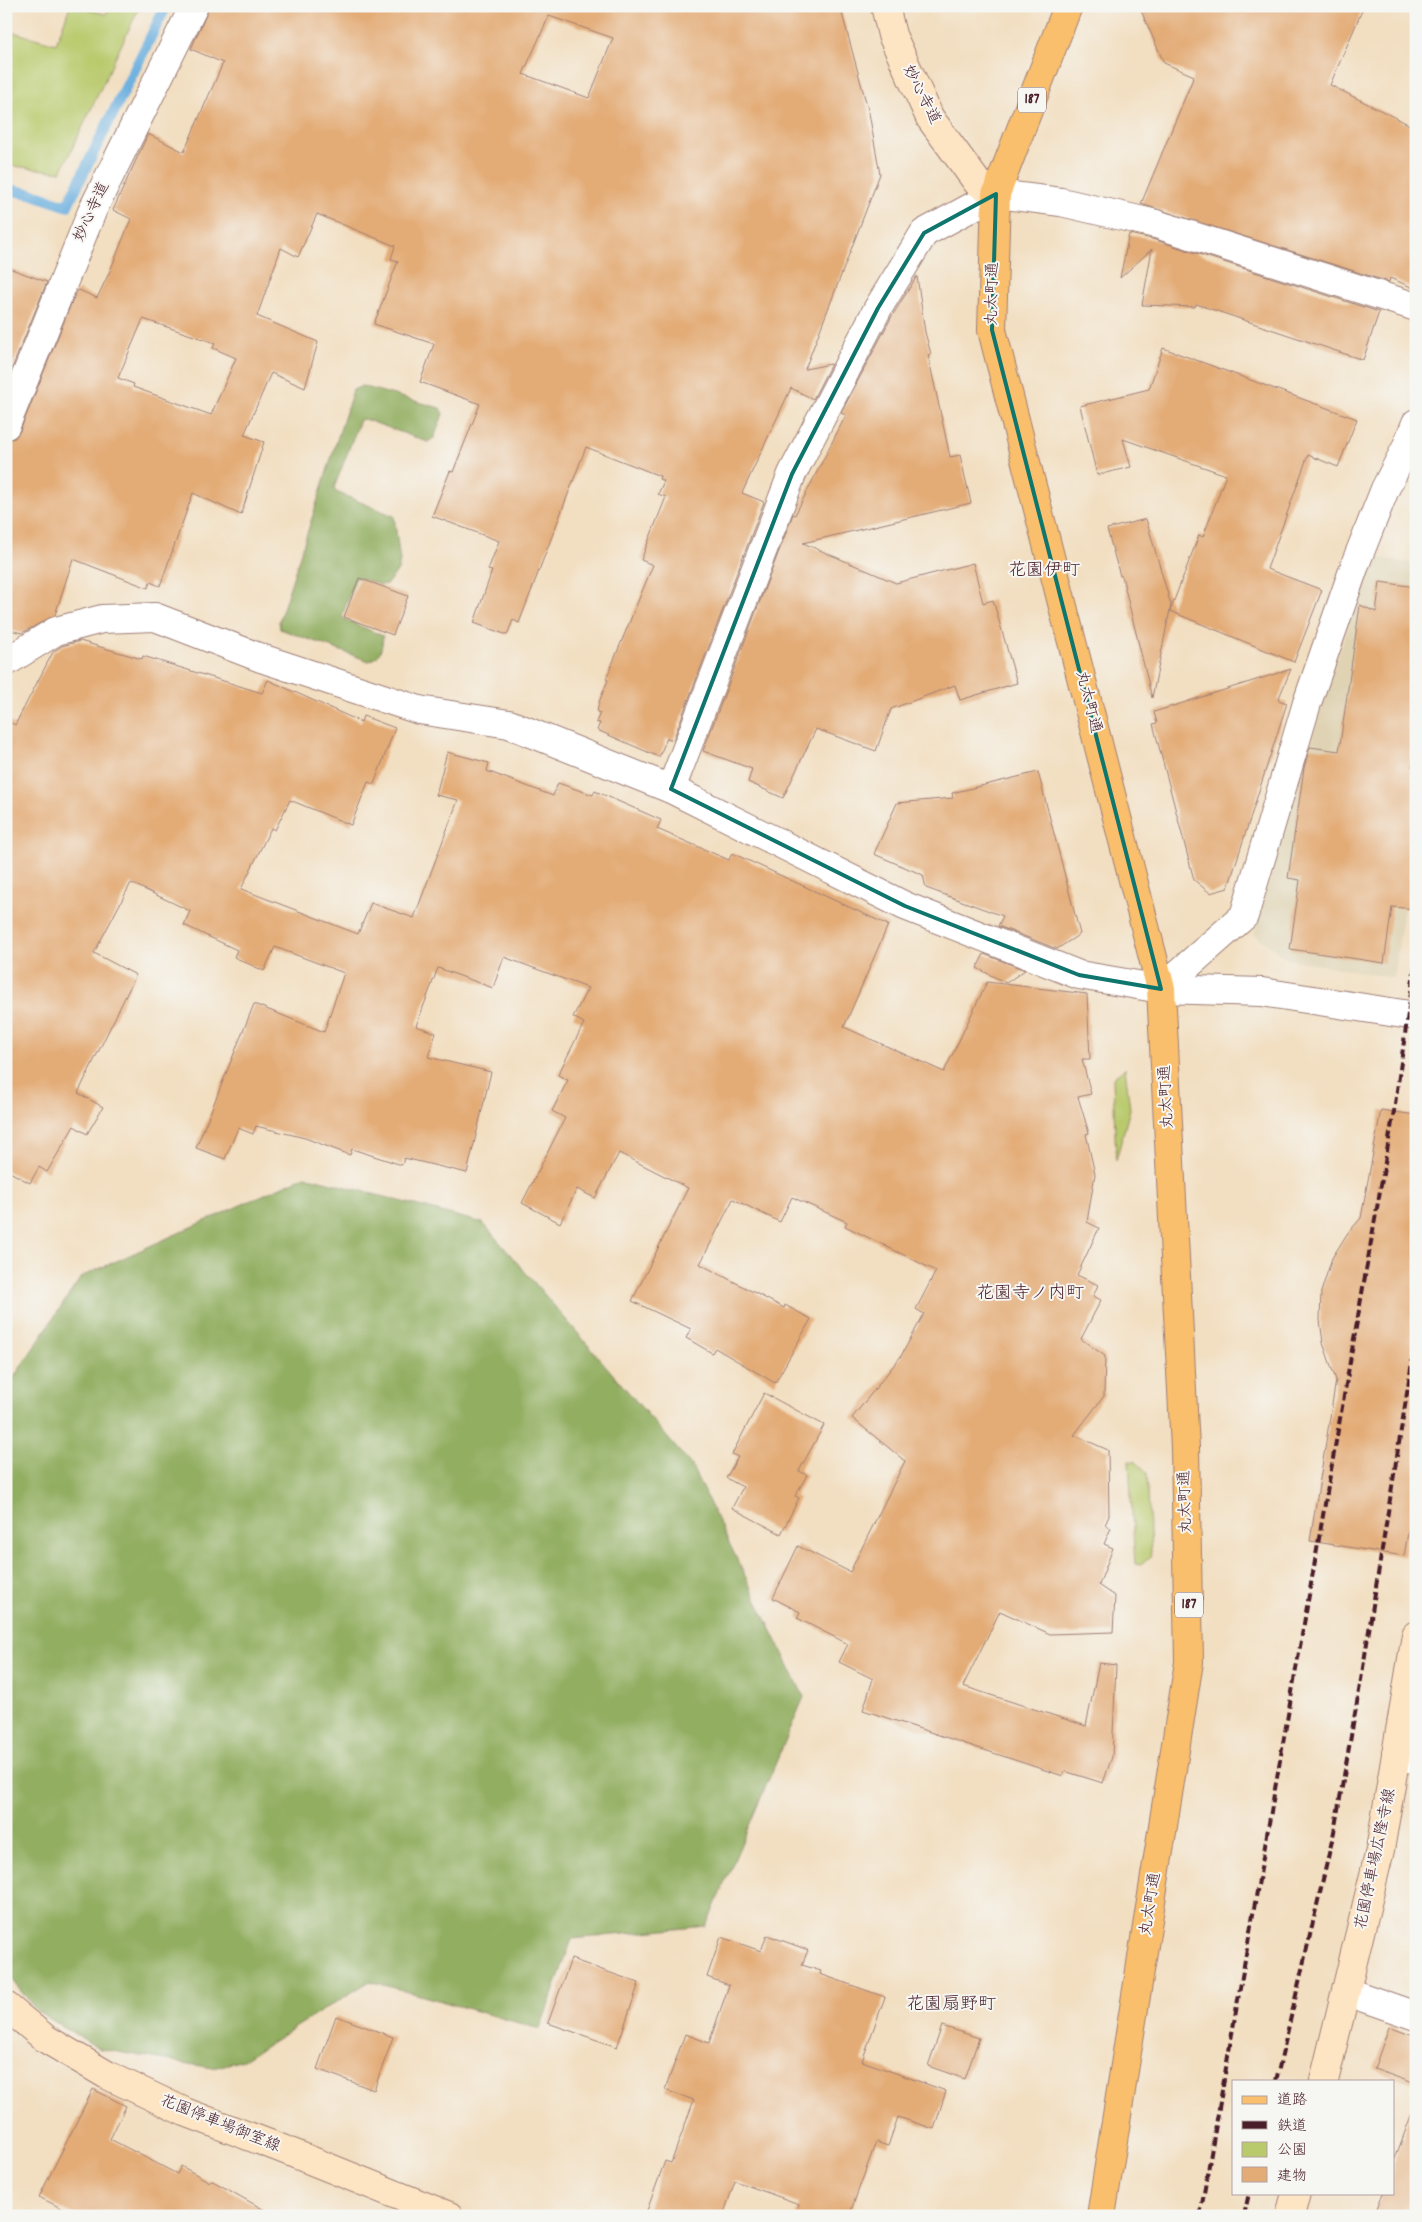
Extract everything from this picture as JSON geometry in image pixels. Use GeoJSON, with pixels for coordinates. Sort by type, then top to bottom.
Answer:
{"type":"FeatureCollection","features":[{"type":"Feature","properties":{"kind":"main road","name":"妙心寺道"},"geometry":{"type":"LineString","coordinates":[[885,6],[892,35],[930,118],[977,182],[996,194]]}},
{"type":"Feature","properties":{"kind":"main road","name":"丸太町通"},"geometry":{"type":"LineString","coordinates":[[1068,6],[996,194],[992,330],[1161,989],[1185,1448],[1189,1662],[1101,2216]]}},
{"type":"Feature","properties":{"kind":"main road","name":"花園停車場広隆寺線"},"geometry":{"type":"LineString","coordinates":[[1324,2080],[1380,1850],[1406,1757],[1416,1635]]}},
{"type":"Feature","properties":{"kind":"main road","name":"花園停車場御室線"},"geometry":{"type":"LineString","coordinates":[[6,2006],[46,2039],[116,2079],[185,2112],[449,2216]]}},
{"type":"Feature","properties":{"kind":"main road"},"geometry":{"type":"LineString","coordinates":[[1290,2216],[1296,2194]]}},
{"type":"Feature","properties":{"kind":"street","name":"妙心寺道"},"geometry":{"type":"LineString","coordinates":[[6,425],[92,209],[194,6]]}},
{"type":"Feature","properties":{"kind":"street"},"geometry":{"type":"LineString","coordinates":[[671,790],[792,474],[878,308],[924,233],[996,194],[1061,202],[1156,224],[1416,307]]}},
{"type":"Feature","properties":{"kind":"street"},"geometry":{"type":"LineString","coordinates":[[1161,989],[1244,916],[1310,693],[1356,562],[1385,489],[1406,448],[1416,423]]}},
{"type":"Feature","properties":{"kind":"street"},"geometry":{"type":"LineString","coordinates":[[6,662],[56,631],[102,619],[155,617],[261,658],[419,710],[508,724],[671,790],[905,906],[1079,975],[1161,989],[1262,992],[1416,1016]]}},
{"type":"Feature","properties":{"kind":"street"},"geometry":{"type":"LineString","coordinates":[[1347,1992],[1416,2016]]}},
{"type":"Feature","properties":{"kind":"highlighted area"},"geometry":{"type":"Polygon","coordinates":[[[996,194],[992,330],[1161,989],[1079,975],[905,906],[671,789],[792,474],[878,308],[924,233],[996,194]]]}},
{"type":"Feature","properties":{"kind":"shaded area"},"geometry":{"type":"Polygon","coordinates":[[[1374,557],[1416,564],[1416,822],[1394,978],[1287,959],[1254,934],[1331,676],[1374,557]]]}},
{"type":"Feature","properties":{"kind":"green space"},"geometry":{"type":"Polygon","coordinates":[[[70,6],[106,14],[110,6],[140,6],[61,172],[6,165],[6,30],[56,44],[70,6]]]}},
{"type":"Feature","properties":{"kind":"green space"},"geometry":{"type":"Polygon","coordinates":[[[362,386],[440,408],[443,414],[434,438],[428,442],[364,419],[360,420],[334,488],[336,492],[394,516],[400,561],[398,570],[387,584],[381,585],[356,577],[342,616],[344,619],[383,636],[378,655],[369,661],[280,629],[279,621],[353,390],[362,386]]]}},
{"type":"Feature","properties":{"kind":"green space"},"geometry":{"type":"Polygon","coordinates":[[[1125,1068],[1130,1109],[1116,1160],[1113,1078],[1125,1068]]]}},
{"type":"Feature","properties":{"kind":"green space"},"geometry":{"type":"Polygon","coordinates":[[[305,1176],[483,1223],[691,1465],[804,1697],[706,1926],[572,1939],[540,2029],[370,1981],[243,2060],[213,2068],[100,2049],[37,2011],[6,1973],[6,1389],[81,1277],[305,1176]]]}},
{"type":"Feature","properties":{"kind":"green space"},"geometry":{"type":"Polygon","coordinates":[[[1129,1461],[1135,1462],[1147,1473],[1151,1551],[1150,1557],[1141,1565],[1135,1564],[1129,1461]]]}},
{"type":"Feature","properties":{"kind":"building"},"geometry":{"type":"Polygon","coordinates":[[[210,6],[840,6],[869,113],[880,174],[805,369],[831,364],[813,399],[791,388],[742,493],[764,502],[673,740],[667,738],[659,757],[597,730],[600,723],[596,722],[600,713],[597,712],[599,702],[608,680],[606,679],[653,565],[641,560],[666,497],[658,494],[664,481],[659,479],[660,476],[586,447],[519,623],[513,620],[507,635],[474,623],[492,571],[488,570],[499,541],[432,516],[450,471],[453,472],[480,404],[420,382],[434,344],[374,324],[398,261],[391,259],[395,246],[317,214],[298,257],[281,248],[257,316],[318,342],[305,388],[271,373],[244,435],[264,442],[241,515],[193,493],[160,586],[150,582],[148,588],[73,559],[55,615],[22,633],[6,629],[6,440],[15,438],[20,431],[76,292],[79,290],[97,298],[110,271],[131,219],[113,210],[148,134],[184,152],[223,63],[191,49],[210,6]],[[549,16],[523,74],[589,98],[613,38],[549,16]],[[143,319],[118,378],[134,384],[133,387],[211,415],[236,358],[213,348],[215,343],[143,319]]]}},
{"type":"Feature","properties":{"kind":"building"},"geometry":{"type":"Polygon","coordinates":[[[1139,6],[1364,6],[1330,85],[1416,128],[1416,289],[1390,278],[1389,282],[1141,204],[1194,76],[1164,63],[1139,6]]]}},
{"type":"Feature","properties":{"kind":"building"},"geometry":{"type":"Polygon","coordinates":[[[1129,234],[1152,239],[1379,312],[1363,360],[1196,304],[1195,307],[1142,305],[1152,249],[1120,278],[1129,234]]]}},
{"type":"Feature","properties":{"kind":"building"},"geometry":{"type":"Polygon","coordinates":[[[6,267],[47,282],[6,383],[6,267]]]}},
{"type":"Feature","properties":{"kind":"building"},"geometry":{"type":"Polygon","coordinates":[[[917,276],[925,332],[931,354],[928,355],[950,457],[960,455],[971,503],[803,543],[896,583],[973,563],[983,603],[993,600],[1017,683],[960,700],[955,685],[891,709],[876,751],[816,729],[783,798],[748,782],[752,769],[703,751],[793,514],[795,515],[846,415],[841,413],[892,316],[917,276]]]}},
{"type":"Feature","properties":{"kind":"building"},"geometry":{"type":"Polygon","coordinates":[[[1163,348],[1357,419],[1338,467],[1308,455],[1267,569],[1322,590],[1294,662],[1170,611],[1199,535],[1203,537],[1226,475],[1123,439],[1131,467],[1097,475],[1080,406],[1149,389],[1163,348]]]}},
{"type":"Feature","properties":{"kind":"building"},"geometry":{"type":"Polygon","coordinates":[[[1146,519],[1171,605],[1152,698],[1122,576],[1120,576],[1107,529],[1146,519]]]}},
{"type":"Feature","properties":{"kind":"building"},"geometry":{"type":"Polygon","coordinates":[[[359,578],[408,596],[393,635],[344,617],[359,578]]]}},
{"type":"Feature","properties":{"kind":"building"},"geometry":{"type":"Polygon","coordinates":[[[1380,582],[1416,587],[1416,737],[1412,767],[1416,767],[1416,909],[1392,907],[1384,963],[1290,949],[1300,880],[1288,878],[1304,768],[1310,747],[1339,751],[1360,605],[1376,612],[1380,582]]]}},
{"type":"Feature","properties":{"kind":"building"},"geometry":{"type":"Polygon","coordinates":[[[80,641],[142,659],[143,656],[262,693],[268,680],[361,722],[363,716],[395,728],[374,784],[368,782],[351,825],[290,800],[275,830],[271,828],[241,889],[358,934],[371,903],[414,918],[458,800],[436,795],[447,752],[489,763],[487,771],[553,796],[558,783],[593,795],[595,791],[661,820],[657,829],[729,860],[732,853],[888,925],[844,1027],[944,1072],[987,982],[1087,994],[1090,1059],[1082,1059],[1091,1094],[1078,1097],[1089,1133],[1086,1134],[1095,1174],[1087,1222],[1099,1228],[1077,1275],[1098,1285],[1093,1296],[1101,1300],[1081,1339],[1105,1356],[1104,1396],[1074,1435],[1108,1450],[1109,1516],[1105,1525],[1111,1528],[1104,1544],[1113,1548],[1099,1585],[1115,1596],[1113,1632],[1050,1634],[1000,1611],[963,1686],[1086,1726],[1099,1663],[1116,1665],[1112,1757],[1103,1783],[1064,1771],[1063,1776],[863,1710],[873,1679],[839,1662],[848,1644],[797,1618],[800,1612],[773,1598],[798,1546],[850,1572],[905,1461],[852,1418],[901,1356],[924,1314],[916,1309],[936,1271],[845,1226],[847,1222],[792,1197],[780,1222],[733,1199],[700,1264],[784,1308],[785,1305],[811,1319],[775,1383],[715,1348],[712,1353],[686,1338],[691,1329],[632,1301],[688,1188],[619,1153],[595,1198],[577,1189],[560,1223],[522,1203],[565,1118],[552,1111],[568,1080],[558,1075],[584,1023],[573,1017],[588,988],[504,957],[493,988],[438,968],[416,1026],[436,1033],[428,1057],[491,1072],[467,1173],[404,1158],[402,1165],[352,1149],[350,1155],[305,1138],[256,1126],[253,1134],[238,1128],[225,1159],[196,1148],[254,1004],[324,1032],[344,973],[275,947],[264,971],[234,957],[237,950],[184,925],[190,911],[131,883],[94,953],[136,975],[78,1093],[103,1107],[87,1134],[74,1126],[47,1172],[39,1167],[30,1183],[6,1170],[6,720],[15,725],[53,652],[62,646],[80,641]]]}},
{"type":"Feature","properties":{"kind":"building"},"geometry":{"type":"Polygon","coordinates":[[[1291,669],[1278,700],[1287,703],[1228,888],[1210,893],[1194,880],[1153,724],[1157,723],[1154,712],[1291,669]]]}},
{"type":"Feature","properties":{"kind":"building"},"geometry":{"type":"Polygon","coordinates":[[[1038,772],[1080,934],[1057,949],[998,926],[1003,916],[926,888],[923,875],[874,854],[897,803],[953,798],[952,793],[1038,772]]]}},
{"type":"Feature","properties":{"kind":"building"},"geometry":{"type":"Polygon","coordinates":[[[984,954],[1025,970],[1006,983],[977,968],[984,954]]]}},
{"type":"Feature","properties":{"kind":"building"},"geometry":{"type":"Polygon","coordinates":[[[1381,1110],[1416,1115],[1416,1486],[1404,1556],[1310,1541],[1336,1380],[1323,1343],[1320,1320],[1321,1292],[1332,1258],[1347,1234],[1361,1218],[1381,1110]]]}},
{"type":"Feature","properties":{"kind":"building"},"geometry":{"type":"Polygon","coordinates":[[[764,1393],[824,1425],[799,1471],[807,1475],[795,1496],[799,1498],[781,1534],[732,1508],[743,1487],[726,1478],[738,1457],[732,1454],[764,1393]]]}},
{"type":"Feature","properties":{"kind":"building"},"geometry":{"type":"Polygon","coordinates":[[[767,1935],[808,1950],[802,1965],[821,1971],[820,1974],[885,1997],[862,2061],[946,2091],[934,2129],[898,2117],[888,2146],[876,2142],[849,2216],[795,2216],[799,2204],[735,2181],[723,2216],[645,2216],[665,2161],[671,2163],[694,2100],[665,2090],[685,2034],[709,2043],[729,1985],[707,1977],[721,1937],[761,1951],[767,1935]]]}},
{"type":"Feature","properties":{"kind":"building"},"geometry":{"type":"Polygon","coordinates":[[[571,1959],[639,1983],[617,2047],[548,2023],[571,1959]]]}},
{"type":"Feature","properties":{"kind":"building"},"geometry":{"type":"Polygon","coordinates":[[[336,2016],[393,2037],[374,2090],[317,2069],[336,2016]]]}},
{"type":"Feature","properties":{"kind":"building"},"geometry":{"type":"Polygon","coordinates":[[[942,2026],[979,2038],[965,2079],[928,2066],[942,2026]]]}},
{"type":"Feature","properties":{"kind":"building"},"geometry":{"type":"Polygon","coordinates":[[[1389,2027],[1416,2037],[1416,2084],[1374,2069],[1389,2027]]]}},
{"type":"Feature","properties":{"kind":"building"},"geometry":{"type":"Polygon","coordinates":[[[93,2089],[126,2106],[110,2139],[177,2174],[181,2166],[210,2182],[211,2180],[275,2216],[77,2216],[39,2197],[93,2089]]]}},
{"type":"Feature","properties":{"kind":"building"},"geometry":{"type":"Polygon","coordinates":[[[1412,2113],[1416,2113],[1416,2216],[1374,2216],[1383,2194],[1394,2194],[1394,2161],[1412,2113]]]}},
{"type":"Feature","properties":{"kind":"waterway"},"geometry":{"type":"LineString","coordinates":[[6,189],[32,194],[67,206],[166,6]]}},
{"type":"Feature","properties":{"kind":"railway"},"geometry":{"type":"LineString","coordinates":[[1200,2216],[1394,1111],[1416,958]]}},
{"type":"Feature","properties":{"kind":"railway"},"geometry":{"type":"LineString","coordinates":[[1276,2080],[1334,1832],[1362,1674],[1416,1337]]}},
{"type":"Feature","properties":{"kind":"railway"},"geometry":{"type":"LineString","coordinates":[[1244,2216],[1249,2194]]}},
{"type":"Feature","properties":{"kind":"district","name":"花園伊町"},"geometry":{"type":"Point","coordinates":[1044,571]}},
{"type":"Feature","properties":{"kind":"district","name":"花園寺ノ内町"},"geometry":{"type":"Point","coordinates":[1030,1294]}},
{"type":"Feature","properties":{"kind":"district","name":"花園扇野町"},"geometry":{"type":"Point","coordinates":[951,2005]}}]}
